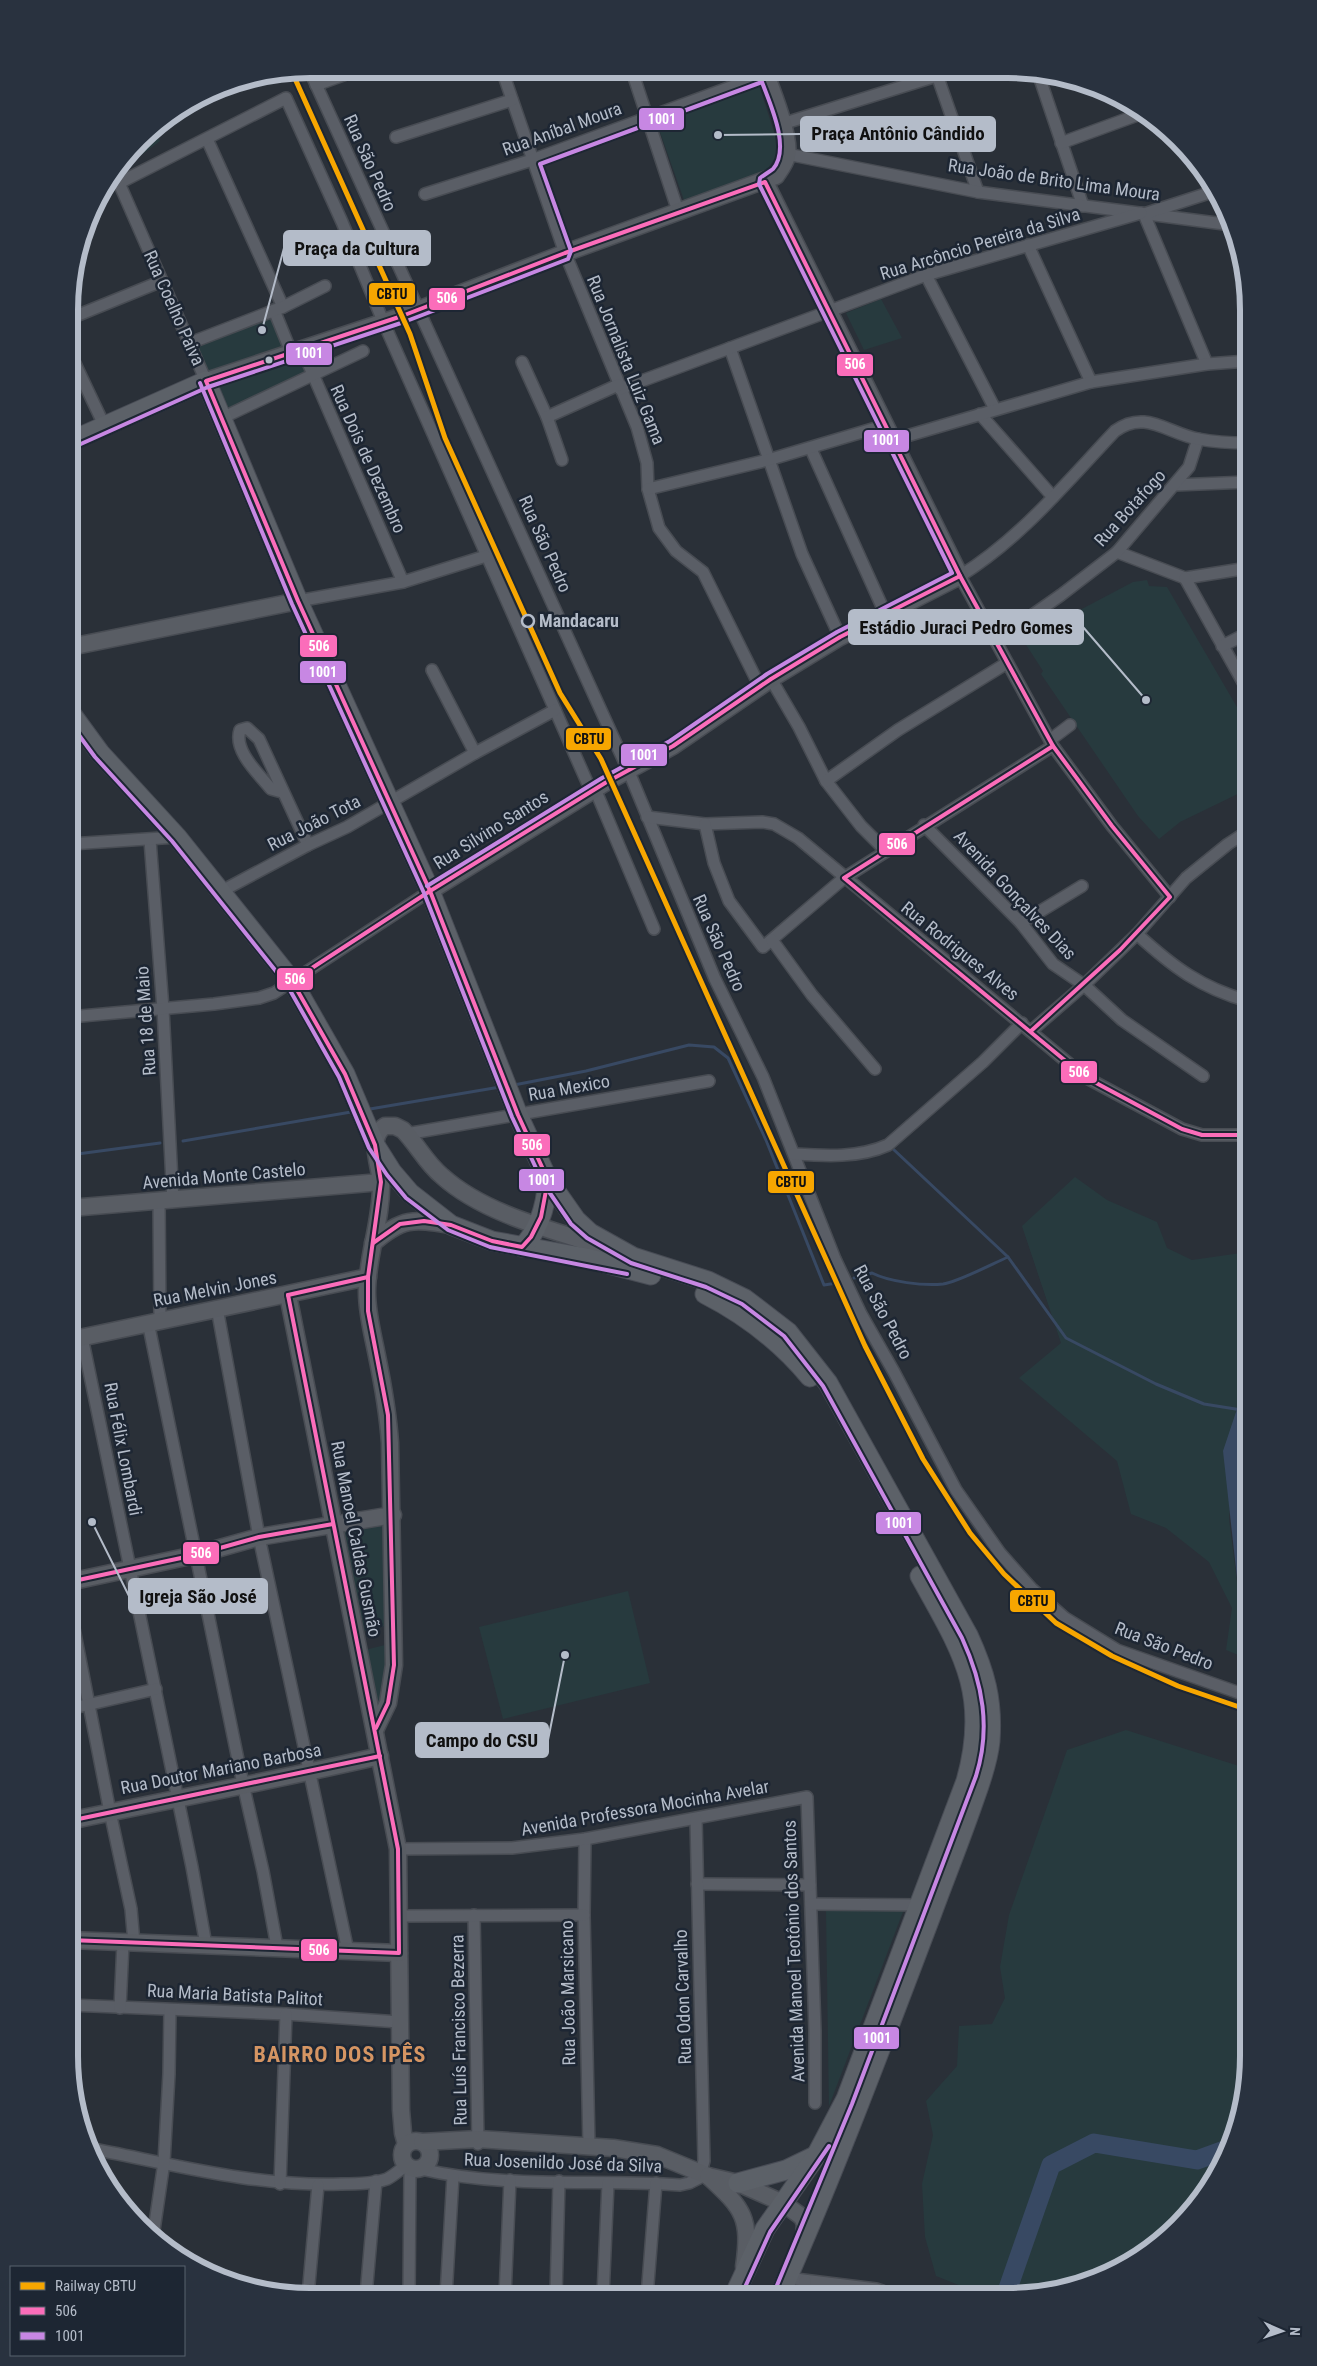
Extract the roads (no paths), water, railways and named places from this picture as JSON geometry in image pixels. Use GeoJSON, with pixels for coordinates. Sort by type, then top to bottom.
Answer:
{"type":"FeatureCollection","features":[{"type":"Feature","properties":{"kind":"main road","name":"Rua Coelho Paiva"},"geometry":{"type":"LineString","coordinates":[[206,381],[298,601],[430,891],[518,1114],[548,1180],[576,1220],[590,1233],[633,1257],[708,1280],[745,1299],[788,1332],[806,1352],[828,1383],[968,1635],[984,1674],[989,1695],[990,1743],[985,1767],[967,1820],[850,2127],[804,2240],[796,2279],[788,2288]]}},
{"type":"Feature","properties":{"kind":"main road"},"geometry":{"type":"LineString","coordinates":[[78,437],[206,381]]}},
{"type":"Feature","properties":{"kind":"main road"},"geometry":{"type":"LineString","coordinates":[[78,723],[100,753],[177,837],[292,981],[345,1074],[375,1145],[392,1172],[410,1193],[451,1225],[492,1241],[603,1262],[676,1282],[701,1291],[749,1318],[786,1351],[810,1378],[950,1632],[972,1680],[976,1715],[972,1758],[846,2099],[816,2156],[766,2229],[738,2288]]}},
{"type":"Feature","properties":{"kind":"main road"},"geometry":{"type":"LineString","coordinates":[[522,1248],[537,1225],[544,1207],[548,1180]]}},
{"type":"Feature","properties":{"kind":"main road"},"geometry":{"type":"LineString","coordinates":[[738,2182],[786,2170],[816,2156]]}},
{"type":"Feature","properties":{"kind":"street","name":"Rua São Pedro"},"geometry":{"type":"LineString","coordinates":[[313,78],[410,313],[510,508],[628,772],[715,979],[763,1077],[835,1259],[861,1314],[956,1490],[1000,1554],[1032,1588],[1065,1618],[1091,1636],[1125,1653],[1240,1693]]}},
{"type":"Feature","properties":{"kind":"street"},"geometry":{"type":"LineString","coordinates":[[316,84],[334,78]]}},
{"type":"Feature","properties":{"kind":"street","name":"Rua Jornalista Luiz Gama"},"geometry":{"type":"LineString","coordinates":[[505,78],[565,253],[643,446],[648,470],[648,489],[659,528],[676,551],[703,572],[766,683],[799,727],[826,781],[862,826],[886,852]]}},
{"type":"Feature","properties":{"kind":"street"},"geometry":{"type":"LineString","coordinates":[[634,78],[678,211]]}},
{"type":"Feature","properties":{"kind":"street","name":"Rua Aníbal Moura"},"geometry":{"type":"LineString","coordinates":[[425,194],[532,160],[752,78]]}},
{"type":"Feature","properties":{"kind":"street"},"geometry":{"type":"LineString","coordinates":[[206,381],[410,313],[678,211],[765,182],[776,176],[788,154],[782,124],[768,78]]}},
{"type":"Feature","properties":{"kind":"street"},"geometry":{"type":"LineString","coordinates":[[782,124],[928,78]]}},
{"type":"Feature","properties":{"kind":"street"},"geometry":{"type":"LineString","coordinates":[[942,78],[978,192]]}},
{"type":"Feature","properties":{"kind":"street"},"geometry":{"type":"LineString","coordinates":[[1040,80],[1083,206]]}},
{"type":"Feature","properties":{"kind":"street"},"geometry":{"type":"LineString","coordinates":[[207,139],[286,98],[342,222],[383,321],[486,556],[654,929]]}},
{"type":"Feature","properties":{"kind":"street"},"geometry":{"type":"LineString","coordinates":[[396,137],[512,100]]}},
{"type":"Feature","properties":{"kind":"street"},"geometry":{"type":"LineString","coordinates":[[1061,144],[1135,116]]}},
{"type":"Feature","properties":{"kind":"street","name":"Rua Coelho Paiva"},"geometry":{"type":"LineString","coordinates":[[206,381],[119,183],[207,139]]}},
{"type":"Feature","properties":{"kind":"street","name":"Rua Dois de Dezembro"},"geometry":{"type":"LineString","coordinates":[[207,139],[296,351],[313,375],[403,582]]}},
{"type":"Feature","properties":{"kind":"street","name":"Rua João de Brito Lima Moura"},"geometry":{"type":"LineString","coordinates":[[788,154],[978,192],[1223,225]]}},
{"type":"Feature","properties":{"kind":"street"},"geometry":{"type":"LineString","coordinates":[[765,182],[960,576],[997,640],[1007,663],[1052,743],[1112,826],[1170,897]]}},
{"type":"Feature","properties":{"kind":"street","name":"Rua Arcôncio Pereira da Silva"},"geometry":{"type":"LineString","coordinates":[[547,417],[619,387],[830,312],[926,275],[1208,193]]}},
{"type":"Feature","properties":{"kind":"street"},"geometry":{"type":"LineString","coordinates":[[1143,213],[1207,364]]}},
{"type":"Feature","properties":{"kind":"street"},"geometry":{"type":"LineString","coordinates":[[1028,245],[1092,382]]}},
{"type":"Feature","properties":{"kind":"street"},"geometry":{"type":"LineString","coordinates":[[926,275],[995,409]]}},
{"type":"Feature","properties":{"kind":"street"},"geometry":{"type":"LineString","coordinates":[[78,315],[162,281]]}},
{"type":"Feature","properties":{"kind":"street"},"geometry":{"type":"LineString","coordinates":[[190,343],[279,308],[325,286]]}},
{"type":"Feature","properties":{"kind":"street"},"geometry":{"type":"LineString","coordinates":[[730,348],[802,554],[840,637]]}},
{"type":"Feature","properties":{"kind":"street"},"geometry":{"type":"LineString","coordinates":[[222,418],[362,351]]}},
{"type":"Feature","properties":{"kind":"street"},"geometry":{"type":"LineString","coordinates":[[522,362],[547,417],[562,460]]}},
{"type":"Feature","properties":{"kind":"street"},"geometry":{"type":"LineString","coordinates":[[893,440],[1092,382],[1207,364],[1240,362]]}},
{"type":"Feature","properties":{"kind":"street"},"geometry":{"type":"LineString","coordinates":[[78,370],[104,425]]}},
{"type":"Feature","properties":{"kind":"street"},"geometry":{"type":"LineString","coordinates":[[980,414],[1053,496]]}},
{"type":"Feature","properties":{"kind":"street"},"geometry":{"type":"LineString","coordinates":[[960,576],[1002,547],[1027,526],[1115,431],[1133,421],[1151,424],[1198,439],[1240,442]]}},
{"type":"Feature","properties":{"kind":"street"},"geometry":{"type":"LineString","coordinates":[[648,489],[768,460],[886,425]]}},
{"type":"Feature","properties":{"kind":"street","name":"Rua Botafogo"},"geometry":{"type":"LineString","coordinates":[[997,640],[1061,595],[1117,552],[1189,467],[1198,439]]}},
{"type":"Feature","properties":{"kind":"street"},"geometry":{"type":"LineString","coordinates":[[811,448],[885,613]]}},
{"type":"Feature","properties":{"kind":"street"},"geometry":{"type":"LineString","coordinates":[[1175,485],[1240,482]]}},
{"type":"Feature","properties":{"kind":"street"},"geometry":{"type":"LineString","coordinates":[[1117,552],[1185,578],[1240,569]]}},
{"type":"Feature","properties":{"kind":"street"},"geometry":{"type":"LineString","coordinates":[[78,646],[298,601],[403,582],[486,556]]}},
{"type":"Feature","properties":{"kind":"street","name":"Rua Silvino Santos"},"geometry":{"type":"LineString","coordinates":[[78,1016],[259,998],[274,993],[430,891],[593,790],[673,746],[766,683],[840,637],[960,576]]}},
{"type":"Feature","properties":{"kind":"street"},"geometry":{"type":"LineString","coordinates":[[1185,578],[1240,678]]}},
{"type":"Feature","properties":{"kind":"street"},"geometry":{"type":"LineString","coordinates":[[1222,646],[1240,637]]}},
{"type":"Feature","properties":{"kind":"street"},"geometry":{"type":"LineString","coordinates":[[826,781],[898,730],[1007,663]]}},
{"type":"Feature","properties":{"kind":"street"},"geometry":{"type":"LineString","coordinates":[[432,670],[475,753]]}},
{"type":"Feature","properties":{"kind":"street","name":"Rua João Tota"},"geometry":{"type":"LineString","coordinates":[[220,892],[308,845],[347,827],[475,753],[555,710]]}},
{"type":"Feature","properties":{"kind":"street"},"geometry":{"type":"LineString","coordinates":[[768,944],[844,878],[1052,743],[1070,725]]}},
{"type":"Feature","properties":{"kind":"street"},"geometry":{"type":"LineString","coordinates":[[282,792],[271,789],[241,751],[238,737],[240,730],[247,728],[259,739],[308,845]]}},
{"type":"Feature","properties":{"kind":"street","name":"Rua Rodrigues Alves"},"geometry":{"type":"LineString","coordinates":[[646,817],[705,824],[748,822],[774,824],[798,838],[1085,1077],[1182,1129],[1202,1135],[1240,1135]]}},
{"type":"Feature","properties":{"kind":"street"},"geometry":{"type":"LineString","coordinates":[[705,824],[714,863],[729,901],[875,1069]]}},
{"type":"Feature","properties":{"kind":"street","name":"Avenida Gonçalves Dias"},"geometry":{"type":"LineString","coordinates":[[924,825],[1021,923],[1053,964],[1084,985],[1122,1020],[1203,1076]]}},
{"type":"Feature","properties":{"kind":"street"},"geometry":{"type":"LineString","coordinates":[[78,844],[177,837]]}},
{"type":"Feature","properties":{"kind":"street"},"geometry":{"type":"LineString","coordinates":[[794,1154],[837,1156],[877,1150],[888,1145],[983,1062],[1026,1027],[1084,985],[1137,934],[1206,861],[1240,837]]}},
{"type":"Feature","properties":{"kind":"street","name":"Rua 18 de Maio"},"geometry":{"type":"LineString","coordinates":[[150,840],[163,1009],[166,1201],[154,1321],[195,1555],[263,1871],[277,1947]]}},
{"type":"Feature","properties":{"kind":"street"},"geometry":{"type":"LineString","coordinates":[[1021,923],[1082,886]]}},
{"type":"Feature","properties":{"kind":"street"},"geometry":{"type":"LineString","coordinates":[[1137,934],[1169,963],[1187,976],[1206,987],[1240,998]]}},
{"type":"Feature","properties":{"kind":"street","name":"Rua Mexico"},"geometry":{"type":"LineString","coordinates":[[406,1134],[709,1081]]}},
{"type":"Feature","properties":{"kind":"street"},"geometry":{"type":"LineString","coordinates":[[376,1728],[388,1704],[393,1680],[392,1474],[388,1414],[368,1311],[368,1277],[381,1182],[375,1145],[377,1133],[385,1126],[395,1126],[406,1134],[435,1170],[457,1189],[476,1200],[537,1225],[633,1257]]}},
{"type":"Feature","properties":{"kind":"street","name":"Avenida Monte Castelo"},"geometry":{"type":"LineString","coordinates":[[78,1207],[381,1182]]}},
{"type":"Feature","properties":{"kind":"street"},"geometry":{"type":"LineString","coordinates":[[373,1243],[387,1231],[404,1222],[424,1221],[451,1225]]}},
{"type":"Feature","properties":{"kind":"street","name":"Rua Melvin Jones"},"geometry":{"type":"LineString","coordinates":[[78,1338],[368,1277]]}},
{"type":"Feature","properties":{"kind":"street","name":"Rua Manoel Caldas Gusmão"},"geometry":{"type":"LineString","coordinates":[[288,1295],[333,1524],[376,1728],[398,1850],[401,2124],[414,2143]]}},
{"type":"Feature","properties":{"kind":"street"},"geometry":{"type":"LineString","coordinates":[[216,1308],[259,1537],[348,1951]]}},
{"type":"Feature","properties":{"kind":"street","name":"Rua Félix Lombardi"},"geometry":{"type":"LineString","coordinates":[[78,1347],[156,1689],[206,1945]]}},
{"type":"Feature","properties":{"kind":"street"},"geometry":{"type":"LineString","coordinates":[[78,1580],[195,1555],[259,1537],[392,1515]]}},
{"type":"Feature","properties":{"kind":"street"},"geometry":{"type":"LineString","coordinates":[[78,1650],[131,1909],[120,2008]]}},
{"type":"Feature","properties":{"kind":"street"},"geometry":{"type":"LineString","coordinates":[[78,1707],[156,1689]]}},
{"type":"Feature","properties":{"kind":"street","name":"Rua Doutor Mariano Barbosa"},"geometry":{"type":"LineString","coordinates":[[78,1819],[243,1784],[311,1773],[380,1756]]}},
{"type":"Feature","properties":{"kind":"street","name":"Avenida Professora Mocinha Avelar"},"geometry":{"type":"LineString","coordinates":[[398,1850],[512,1848],[585,1839],[807,1798]]}},
{"type":"Feature","properties":{"kind":"street","name":"Avenida Manoel Teotônio dos Santos"},"geometry":{"type":"LineString","coordinates":[[807,1798],[815,2103]]}},
{"type":"Feature","properties":{"kind":"street","name":"Rua Odon Carvalho"},"geometry":{"type":"LineString","coordinates":[[696,1819],[705,2175]]}},
{"type":"Feature","properties":{"kind":"street","name":"Rua João Marsicano"},"geometry":{"type":"LineString","coordinates":[[585,1839],[584,1915],[589,2146]]}},
{"type":"Feature","properties":{"kind":"street"},"geometry":{"type":"LineString","coordinates":[[697,1884],[810,1885]]}},
{"type":"Feature","properties":{"kind":"street"},"geometry":{"type":"LineString","coordinates":[[811,1904],[919,1905]]}},
{"type":"Feature","properties":{"kind":"street","name":"Rua Luís Francisco Bezerra"},"geometry":{"type":"LineString","coordinates":[[474,1915],[483,2141]]}},
{"type":"Feature","properties":{"kind":"street"},"geometry":{"type":"LineString","coordinates":[[399,1916],[584,1915]]}},
{"type":"Feature","properties":{"kind":"street"},"geometry":{"type":"LineString","coordinates":[[78,1940],[399,1953]]}},
{"type":"Feature","properties":{"kind":"street","name":"Rua Maria Batista Palitot"},"geometry":{"type":"LineString","coordinates":[[78,2006],[286,2014],[399,2022]]}},
{"type":"Feature","properties":{"kind":"street"},"geometry":{"type":"LineString","coordinates":[[154,2228],[164,2162],[169,2074],[170,2010]]}},
{"type":"Feature","properties":{"kind":"street"},"geometry":{"type":"LineString","coordinates":[[280,2184],[286,2014]]}},
{"type":"Feature","properties":{"kind":"street"},"geometry":{"type":"LineString","coordinates":[[416,2166],[401,2155],[414,2143],[483,2141],[589,2146],[657,2155],[705,2175],[738,2182],[783,2203],[802,2217],[805,2224],[804,2240]]}},
{"type":"Feature","properties":{"kind":"street"},"geometry":{"type":"LineString","coordinates":[[97,2150],[244,2179],[280,2184],[318,2185],[387,2179],[453,2149],[483,2141]]}},
{"type":"Feature","properties":{"kind":"street"},"geometry":{"type":"LineString","coordinates":[[409,2288],[416,2166],[429,2150],[414,2143]]}},
{"type":"Feature","properties":{"kind":"street","name":"Rua Josenildo José da Silva"},"geometry":{"type":"LineString","coordinates":[[416,2166],[453,2176],[510,2180],[689,2183],[705,2175]]}},
{"type":"Feature","properties":{"kind":"street"},"geometry":{"type":"LineString","coordinates":[[705,2175],[734,2201],[744,2218],[747,2242],[742,2278]]}},
{"type":"Feature","properties":{"kind":"street"},"geometry":{"type":"LineString","coordinates":[[446,2288],[453,2176]]}},
{"type":"Feature","properties":{"kind":"street"},"geometry":{"type":"LineString","coordinates":[[505,2288],[510,2180]]}},
{"type":"Feature","properties":{"kind":"street"},"geometry":{"type":"LineString","coordinates":[[367,2288],[376,2181]]}},
{"type":"Feature","properties":{"kind":"street"},"geometry":{"type":"LineString","coordinates":[[556,2288],[559,2181]]}},
{"type":"Feature","properties":{"kind":"street"},"geometry":{"type":"LineString","coordinates":[[603,2288],[608,2183]]}},
{"type":"Feature","properties":{"kind":"street"},"geometry":{"type":"LineString","coordinates":[[648,2288],[656,2183]]}},
{"type":"Feature","properties":{"kind":"street"},"geometry":{"type":"LineString","coordinates":[[309,2288],[318,2185]]}},
{"type":"Feature","properties":{"kind":"street"},"geometry":{"type":"LineString","coordinates":[[800,2288],[796,2279],[868,2288]]}},
{"type":"Feature","properties":{"kind":"water"},"geometry":{"type":"Polygon","coordinates":[[[1240,1406],[1240,1605],[1223,1451],[1237,1409],[1240,1406]]]}},
{"type":"Feature","properties":{"kind":"waterway"},"geometry":{"type":"LineString","coordinates":[[514,1085],[586,1071],[689,1045],[714,1047],[728,1058],[766,1140],[824,1285],[837,1283]]}},
{"type":"Feature","properties":{"kind":"waterway"},"geometry":{"type":"LineString","coordinates":[[370,1109],[500,1087]]}},
{"type":"Feature","properties":{"kind":"waterway"},"geometry":{"type":"LineString","coordinates":[[183,1141],[351,1112]]}},
{"type":"Feature","properties":{"kind":"waterway"},"geometry":{"type":"LineString","coordinates":[[78,1154],[160,1143]]}},
{"type":"Feature","properties":{"kind":"waterway"},"geometry":{"type":"LineString","coordinates":[[892,1148],[1008,1257],[1066,1338],[1156,1384],[1204,1404],[1240,1410]]}},
{"type":"Feature","properties":{"kind":"waterway"},"geometry":{"type":"LineString","coordinates":[[854,1278],[872,1273],[907,1283],[943,1284],[1008,1257]]}},
{"type":"Feature","properties":{"kind":"waterway"},"geometry":{"type":"LineString","coordinates":[[1008,2288],[1051,2165],[1094,2143],[1197,2160],[1219,2152]]}},
{"type":"Feature","properties":{"kind":"rail line","name":"CBTU"},"geometry":{"type":"LineString","coordinates":[[295,78],[410,334],[445,438],[560,693],[601,759],[865,1346],[923,1459],[970,1533],[1004,1574],[1056,1623],[1112,1656],[1178,1686],[1240,1707]]}},
{"type":"Feature","properties":{"kind":"place","name":"Praça Antônio Cândido"},"geometry":{"type":"Point","coordinates":[718,135]}},
{"type":"Feature","properties":{"kind":"place","name":"Praça da Cultura"},"geometry":{"type":"Point","coordinates":[262,330]}},
{"type":"Feature","properties":{"kind":"place","name":"Mandacaru"},"geometry":{"type":"Point","coordinates":[528,621]}},
{"type":"Feature","properties":{"kind":"place","name":"Estádio Juraci Pedro Gomes"},"geometry":{"type":"Point","coordinates":[1146,700]}},
{"type":"Feature","properties":{"kind":"place","name":"Igreja São José"},"geometry":{"type":"Point","coordinates":[92,1522]}},
{"type":"Feature","properties":{"kind":"place","name":"Campo do CSU"},"geometry":{"type":"Point","coordinates":[565,1655]}},
{"type":"Feature","properties":{"kind":"district","name":"BAIRRO DOS IPÊS"},"geometry":{"type":"Point","coordinates":[340,2054]}}]}
